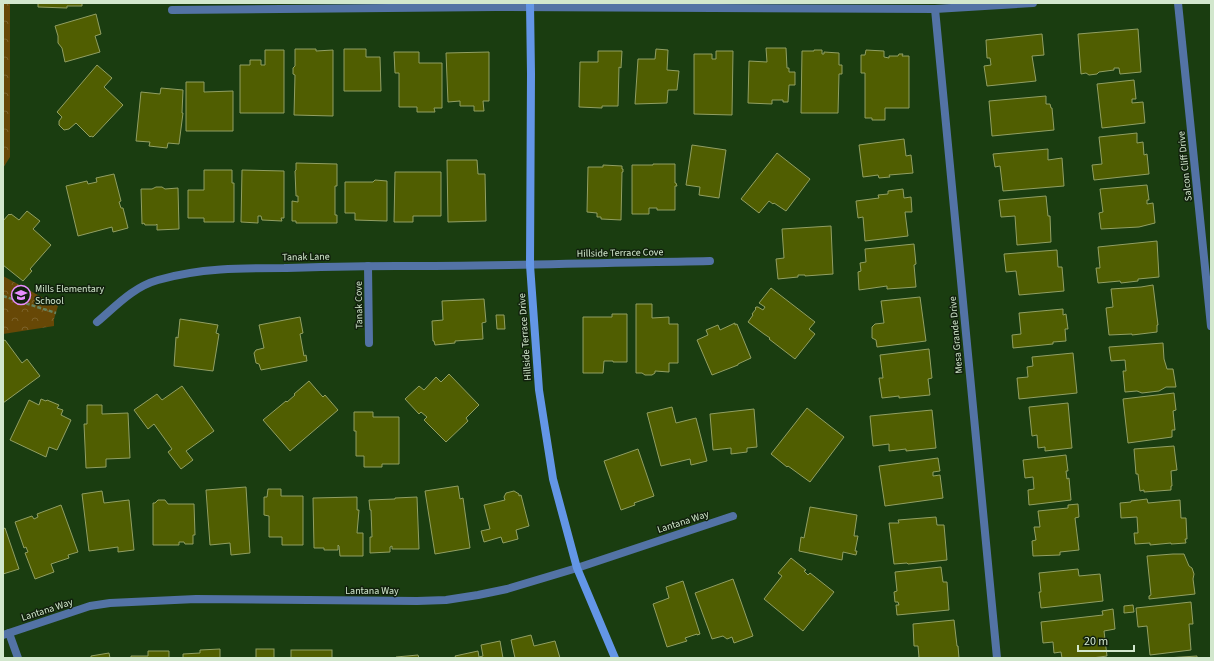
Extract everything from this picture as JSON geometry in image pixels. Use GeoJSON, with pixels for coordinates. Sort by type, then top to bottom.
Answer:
{"type":"FeatureCollection","features":[{"type":"Feature","properties":{"kind":"street"},"geometry":{"type":"LineString","coordinates":[[172,10],[530,5],[935,10],[1033,3]]}},
{"type":"Feature","properties":{"kind":"street","name":"Salcon Cliff Drive"},"geometry":{"type":"LineString","coordinates":[[1178,3],[1211,326]]}},
{"type":"Feature","properties":{"kind":"street","name":"Hillside Terrace Drive"},"geometry":{"type":"LineString","coordinates":[[530,5],[530,265],[539,390],[553,479],[577,568],[615,658]]}},
{"type":"Feature","properties":{"kind":"street","name":"Mesa Grande Drive"},"geometry":{"type":"LineString","coordinates":[[935,10],[997,658]]}},
{"type":"Feature","properties":{"kind":"street","name":"Hillside Terrace Cove"},"geometry":{"type":"LineString","coordinates":[[530,265],[710,261]]}},
{"type":"Feature","properties":{"kind":"street","name":"Tanak Lane"},"geometry":{"type":"LineString","coordinates":[[97,322],[142,285],[179,275],[198,272],[241,269],[368,266],[530,265]]}},
{"type":"Feature","properties":{"kind":"street","name":"Tanak Cove"},"geometry":{"type":"LineString","coordinates":[[368,266],[369,343]]}},
{"type":"Feature","properties":{"kind":"street","name":"Lantana Way"},"geometry":{"type":"LineString","coordinates":[[6,634],[90,606],[110,603],[196,599],[380,601],[446,600],[478,595],[577,568],[733,516]]}},
{"type":"Feature","properties":{"kind":"street"},"geometry":{"type":"LineString","coordinates":[[6,634],[18,658]]}},
{"type":"Feature","properties":{"kind":"path"},"geometry":{"type":"LineString","coordinates":[[3,296],[56,313]]}},
{"type":"Feature","properties":{"kind":"green space"},"geometry":{"type":"Polygon","coordinates":[[[3,3],[10,3],[10,157],[3,168],[3,3]]]}},
{"type":"Feature","properties":{"kind":"green space","name":"Mills Elementary School"},"geometry":{"type":"Polygon","coordinates":[[[3,276],[58,306],[54,319],[54,326],[3,334],[3,276]]]}},
{"type":"Feature","properties":{"kind":"building"},"geometry":{"type":"Polygon","coordinates":[[[38,3],[82,3],[82,6],[67,6],[67,8],[38,7],[38,3]]]}},
{"type":"Feature","properties":{"kind":"building"},"geometry":{"type":"Polygon","coordinates":[[[96,14],[101,34],[95,36],[100,52],[65,62],[62,48],[58,43],[58,36],[55,26],[96,14]]]}},
{"type":"Feature","properties":{"kind":"building"},"geometry":{"type":"Polygon","coordinates":[[[1138,29],[1141,72],[1120,74],[1119,68],[1114,68],[1114,70],[1099,72],[1097,74],[1081,74],[1078,34],[1138,29]]]}},
{"type":"Feature","properties":{"kind":"building"},"geometry":{"type":"Polygon","coordinates":[[[1042,34],[1044,55],[1032,56],[1036,81],[987,86],[984,66],[991,65],[990,58],[987,58],[986,40],[1042,34]]]}},
{"type":"Feature","properties":{"kind":"building"},"geometry":{"type":"Polygon","coordinates":[[[766,48],[786,48],[787,68],[789,68],[789,72],[795,72],[795,85],[789,85],[788,102],[783,102],[783,100],[772,100],[772,104],[748,103],[749,61],[767,62],[766,48]]]}},
{"type":"Feature","properties":{"kind":"building"},"geometry":{"type":"Polygon","coordinates":[[[295,49],[316,49],[316,51],[333,50],[333,116],[294,115],[295,75],[293,74],[293,68],[295,66],[295,49]]]}},
{"type":"Feature","properties":{"kind":"building"},"geometry":{"type":"Polygon","coordinates":[[[344,49],[366,49],[366,57],[380,57],[381,91],[344,91],[344,49]]]}},
{"type":"Feature","properties":{"kind":"building"},"geometry":{"type":"Polygon","coordinates":[[[656,49],[668,50],[667,70],[679,71],[677,90],[668,90],[667,103],[635,104],[638,59],[655,59],[656,49]]]}},
{"type":"Feature","properties":{"kind":"building"},"geometry":{"type":"Polygon","coordinates":[[[265,50],[284,50],[284,113],[240,113],[240,65],[250,65],[250,60],[261,60],[261,65],[265,65],[265,50]]]}},
{"type":"Feature","properties":{"kind":"building"},"geometry":{"type":"Polygon","coordinates":[[[822,50],[822,54],[824,54],[824,52],[839,53],[839,65],[842,65],[842,74],[839,74],[838,113],[801,113],[802,51],[822,50]]]}},
{"type":"Feature","properties":{"kind":"building"},"geometry":{"type":"Polygon","coordinates":[[[866,50],[884,51],[884,57],[889,58],[889,56],[898,56],[899,54],[903,54],[902,56],[909,56],[909,108],[885,108],[885,120],[872,120],[872,118],[865,118],[865,73],[861,73],[861,55],[865,55],[866,50]]]}},
{"type":"Feature","properties":{"kind":"building"},"geometry":{"type":"Polygon","coordinates":[[[598,51],[622,51],[621,68],[619,67],[618,106],[602,106],[602,108],[579,107],[580,62],[598,62],[598,51]]]}},
{"type":"Feature","properties":{"kind":"building"},"geometry":{"type":"Polygon","coordinates":[[[716,51],[733,51],[732,115],[694,114],[694,54],[712,54],[712,59],[716,59],[716,51]]]}},
{"type":"Feature","properties":{"kind":"building"},"geometry":{"type":"Polygon","coordinates":[[[394,52],[419,52],[419,63],[442,63],[442,108],[434,108],[435,112],[417,112],[417,107],[399,107],[399,73],[395,73],[394,52]]]}},
{"type":"Feature","properties":{"kind":"building"},"geometry":{"type":"Polygon","coordinates":[[[489,52],[489,101],[483,101],[484,111],[474,111],[474,106],[460,106],[460,101],[448,102],[446,53],[489,52]]]}},
{"type":"Feature","properties":{"kind":"building"},"geometry":{"type":"Polygon","coordinates":[[[97,65],[112,78],[104,87],[123,105],[93,137],[90,137],[76,123],[69,129],[64,130],[59,125],[59,121],[62,117],[57,112],[97,65]]]}},
{"type":"Feature","properties":{"kind":"building"},"geometry":{"type":"Polygon","coordinates":[[[1134,80],[1136,99],[1132,99],[1132,103],[1143,102],[1145,123],[1102,128],[1097,84],[1134,80]]]}},
{"type":"Feature","properties":{"kind":"building"},"geometry":{"type":"Polygon","coordinates":[[[186,82],[204,82],[204,92],[233,91],[233,131],[186,131],[186,82]]]}},
{"type":"Feature","properties":{"kind":"building"},"geometry":{"type":"Polygon","coordinates":[[[161,88],[183,90],[183,113],[179,144],[168,143],[167,148],[149,146],[150,142],[136,141],[141,92],[160,94],[161,88]]]}},
{"type":"Feature","properties":{"kind":"building"},"geometry":{"type":"Polygon","coordinates":[[[1046,96],[1046,104],[1050,104],[1052,108],[1054,130],[992,136],[989,101],[1046,96]]]}},
{"type":"Feature","properties":{"kind":"building"},"geometry":{"type":"Polygon","coordinates":[[[1137,133],[1137,143],[1143,142],[1144,155],[1147,154],[1149,174],[1094,180],[1092,165],[1102,164],[1099,137],[1137,133]]]}},
{"type":"Feature","properties":{"kind":"building"},"geometry":{"type":"Polygon","coordinates":[[[904,139],[906,156],[911,155],[913,173],[889,175],[890,177],[879,178],[878,175],[863,177],[859,145],[904,139]]]}},
{"type":"Feature","properties":{"kind":"building"},"geometry":{"type":"Polygon","coordinates":[[[692,145],[726,150],[719,198],[699,195],[700,187],[686,185],[692,145]]]}},
{"type":"Feature","properties":{"kind":"building"},"geometry":{"type":"Polygon","coordinates":[[[1048,149],[1048,160],[1062,158],[1064,186],[1003,191],[1000,166],[995,167],[993,154],[1048,149]]]}},
{"type":"Feature","properties":{"kind":"building"},"geometry":{"type":"Polygon","coordinates":[[[777,153],[810,179],[786,211],[769,201],[759,213],[741,199],[777,153]]]}},
{"type":"Feature","properties":{"kind":"building"},"geometry":{"type":"Polygon","coordinates":[[[447,160],[477,160],[478,174],[485,174],[486,221],[448,222],[447,160]]]}},
{"type":"Feature","properties":{"kind":"building"},"geometry":{"type":"Polygon","coordinates":[[[296,163],[337,164],[335,215],[337,215],[337,223],[296,223],[296,221],[292,221],[292,201],[298,202],[298,196],[296,196],[296,163]]]}},
{"type":"Feature","properties":{"kind":"building"},"geometry":{"type":"Polygon","coordinates":[[[675,164],[675,183],[677,186],[675,186],[675,210],[657,210],[657,208],[649,208],[649,214],[632,214],[632,165],[675,164]]]}},
{"type":"Feature","properties":{"kind":"building"},"geometry":{"type":"Polygon","coordinates":[[[603,165],[622,166],[623,169],[621,220],[601,219],[601,217],[597,217],[597,213],[587,212],[588,167],[603,167],[603,165]]]}},
{"type":"Feature","properties":{"kind":"building"},"geometry":{"type":"Polygon","coordinates":[[[204,170],[232,170],[232,183],[234,183],[234,222],[204,222],[204,218],[188,218],[188,190],[204,190],[204,170]]]}},
{"type":"Feature","properties":{"kind":"building"},"geometry":{"type":"Polygon","coordinates":[[[242,170],[284,171],[284,218],[281,218],[282,221],[262,220],[261,216],[258,216],[258,223],[241,222],[242,170]]]}},
{"type":"Feature","properties":{"kind":"building"},"geometry":{"type":"Polygon","coordinates":[[[395,172],[441,172],[441,216],[413,216],[413,222],[394,222],[395,172]]]}},
{"type":"Feature","properties":{"kind":"building"},"geometry":{"type":"Polygon","coordinates":[[[114,174],[121,201],[119,202],[121,208],[123,208],[128,228],[113,232],[112,227],[78,236],[66,186],[87,181],[88,184],[97,182],[96,178],[114,174]]]}},
{"type":"Feature","properties":{"kind":"building"},"geometry":{"type":"Polygon","coordinates":[[[375,180],[387,181],[387,221],[355,220],[355,213],[345,213],[345,182],[373,182],[375,180]]]}},
{"type":"Feature","properties":{"kind":"building"},"geometry":{"type":"Polygon","coordinates":[[[1147,185],[1149,200],[1147,200],[1147,204],[1153,203],[1155,223],[1139,227],[1101,229],[1099,213],[1103,212],[1100,189],[1147,185]]]}},
{"type":"Feature","properties":{"kind":"building"},"geometry":{"type":"Polygon","coordinates":[[[162,187],[165,189],[178,188],[179,229],[157,230],[157,224],[142,224],[141,189],[152,189],[162,187]]]}},
{"type":"Feature","properties":{"kind":"building"},"geometry":{"type":"Polygon","coordinates":[[[903,189],[904,198],[911,197],[912,212],[905,212],[908,236],[865,241],[863,217],[858,218],[856,201],[879,198],[878,195],[888,194],[888,191],[903,189]]]}},
{"type":"Feature","properties":{"kind":"building"},"geometry":{"type":"Polygon","coordinates":[[[1046,196],[1048,216],[1050,216],[1051,242],[1017,245],[1015,216],[1001,217],[999,200],[1046,196]]]}},
{"type":"Feature","properties":{"kind":"building"},"geometry":{"type":"Polygon","coordinates":[[[27,211],[40,221],[33,229],[51,245],[30,269],[32,271],[23,281],[3,265],[3,221],[9,214],[19,220],[27,211]]]}},
{"type":"Feature","properties":{"kind":"building"},"geometry":{"type":"Polygon","coordinates":[[[831,226],[833,274],[798,275],[798,277],[778,279],[776,259],[784,258],[782,229],[831,226]]]}},
{"type":"Feature","properties":{"kind":"building"},"geometry":{"type":"Polygon","coordinates":[[[1157,241],[1159,277],[1138,279],[1138,281],[1121,283],[1120,281],[1098,283],[1096,268],[1100,268],[1098,247],[1157,241]]]}},
{"type":"Feature","properties":{"kind":"building"},"geometry":{"type":"Polygon","coordinates":[[[914,244],[916,287],[887,289],[887,286],[859,290],[858,272],[861,271],[860,263],[866,262],[865,249],[914,244]]]}},
{"type":"Feature","properties":{"kind":"building"},"geometry":{"type":"Polygon","coordinates":[[[1057,250],[1058,267],[1062,267],[1064,291],[1019,295],[1016,271],[1006,272],[1004,254],[1057,250]]]}},
{"type":"Feature","properties":{"kind":"building"},"geometry":{"type":"Polygon","coordinates":[[[1153,285],[1158,325],[1157,332],[1132,335],[1109,335],[1106,308],[1113,307],[1111,289],[1153,285]]]}},
{"type":"Feature","properties":{"kind":"building"},"geometry":{"type":"Polygon","coordinates":[[[771,288],[815,322],[809,329],[815,334],[795,359],[748,322],[756,307],[763,310],[765,307],[759,303],[771,288]]]}},
{"type":"Feature","properties":{"kind":"building"},"geometry":{"type":"Polygon","coordinates":[[[920,297],[926,341],[877,347],[876,340],[872,338],[872,327],[875,324],[884,323],[881,301],[920,297]]]}},
{"type":"Feature","properties":{"kind":"building"},"geometry":{"type":"Polygon","coordinates":[[[484,299],[486,322],[482,323],[483,339],[455,341],[455,343],[435,345],[433,341],[432,321],[443,320],[442,301],[484,299]]]}},
{"type":"Feature","properties":{"kind":"building"},"geometry":{"type":"Polygon","coordinates":[[[636,304],[652,304],[652,318],[669,317],[669,324],[678,324],[678,363],[669,363],[669,372],[655,371],[652,375],[636,373],[636,304]]]}},
{"type":"Feature","properties":{"kind":"building"},"geometry":{"type":"Polygon","coordinates":[[[1063,309],[1063,315],[1066,314],[1068,329],[1065,329],[1066,341],[1053,342],[1053,344],[1013,348],[1012,335],[1021,334],[1019,313],[1063,309]]]}},
{"type":"Feature","properties":{"kind":"building"},"geometry":{"type":"Polygon","coordinates":[[[612,314],[627,314],[627,362],[604,361],[603,373],[583,373],[583,317],[612,317],[612,314]]]}},
{"type":"Feature","properties":{"kind":"building"},"geometry":{"type":"Polygon","coordinates":[[[496,315],[504,315],[505,329],[497,329],[496,315]]]}},
{"type":"Feature","properties":{"kind":"building"},"geometry":{"type":"Polygon","coordinates":[[[300,317],[303,333],[300,334],[304,356],[306,355],[307,361],[261,370],[259,364],[256,363],[254,353],[256,350],[264,348],[259,325],[300,317]]]}},
{"type":"Feature","properties":{"kind":"building"},"geometry":{"type":"Polygon","coordinates":[[[180,319],[218,325],[216,333],[219,334],[213,371],[174,366],[176,337],[178,338],[180,319]]]}},
{"type":"Feature","properties":{"kind":"building"},"geometry":{"type":"Polygon","coordinates":[[[735,323],[735,325],[737,324],[751,358],[738,365],[712,375],[697,340],[708,335],[706,330],[718,325],[720,330],[735,323]]]}},
{"type":"Feature","properties":{"kind":"building"},"geometry":{"type":"Polygon","coordinates":[[[5,340],[22,363],[27,359],[40,376],[3,403],[3,341],[5,340]]]}},
{"type":"Feature","properties":{"kind":"building"},"geometry":{"type":"Polygon","coordinates":[[[1163,343],[1164,359],[1167,369],[1173,369],[1176,387],[1166,387],[1159,391],[1142,393],[1137,391],[1125,392],[1123,371],[1126,371],[1125,360],[1111,361],[1109,347],[1163,343]]]}},
{"type":"Feature","properties":{"kind":"building"},"geometry":{"type":"Polygon","coordinates":[[[929,349],[932,378],[928,379],[930,395],[882,398],[879,378],[883,378],[880,355],[929,349]]]}},
{"type":"Feature","properties":{"kind":"building"},"geometry":{"type":"Polygon","coordinates":[[[1073,353],[1077,393],[1019,399],[1017,378],[1028,377],[1027,367],[1033,366],[1032,357],[1073,353]]]}},
{"type":"Feature","properties":{"kind":"building"},"geometry":{"type":"Polygon","coordinates":[[[449,374],[479,405],[466,418],[468,421],[446,442],[424,420],[427,417],[421,412],[419,414],[405,399],[419,386],[424,390],[436,377],[441,382],[449,374]]]}},
{"type":"Feature","properties":{"kind":"building"},"geometry":{"type":"Polygon","coordinates":[[[309,381],[323,397],[325,395],[338,410],[290,451],[263,420],[286,401],[287,402],[309,381]]]}},
{"type":"Feature","properties":{"kind":"building"},"geometry":{"type":"Polygon","coordinates":[[[182,386],[214,431],[186,451],[193,460],[181,469],[168,452],[172,449],[154,424],[148,429],[134,410],[157,394],[162,400],[182,386]]]}},
{"type":"Feature","properties":{"kind":"building"},"geometry":{"type":"Polygon","coordinates":[[[1174,393],[1176,410],[1173,411],[1175,430],[1172,430],[1172,437],[1128,443],[1123,399],[1174,393]]]}},
{"type":"Feature","properties":{"kind":"building"},"geometry":{"type":"Polygon","coordinates":[[[41,399],[59,405],[57,408],[63,410],[61,415],[71,420],[57,450],[49,447],[46,457],[10,440],[29,400],[39,405],[41,399]]]}},
{"type":"Feature","properties":{"kind":"building"},"geometry":{"type":"Polygon","coordinates":[[[1068,403],[1072,448],[1045,451],[1045,447],[1038,448],[1037,435],[1032,436],[1029,407],[1068,403]]]}},
{"type":"Feature","properties":{"kind":"building"},"geometry":{"type":"Polygon","coordinates":[[[87,405],[102,405],[102,414],[128,413],[130,458],[106,459],[106,467],[86,468],[84,424],[87,424],[87,405]]]}},
{"type":"Feature","properties":{"kind":"building"},"geometry":{"type":"Polygon","coordinates":[[[672,407],[676,423],[696,418],[707,461],[691,465],[690,459],[661,466],[647,413],[672,407]]]}},
{"type":"Feature","properties":{"kind":"building"},"geometry":{"type":"Polygon","coordinates":[[[807,408],[844,437],[810,482],[788,466],[787,467],[771,454],[807,408]]]}},
{"type":"Feature","properties":{"kind":"building"},"geometry":{"type":"Polygon","coordinates":[[[754,409],[757,447],[747,448],[747,452],[731,454],[731,448],[713,450],[710,414],[754,409]]]}},
{"type":"Feature","properties":{"kind":"building"},"geometry":{"type":"Polygon","coordinates":[[[932,410],[936,448],[889,451],[889,444],[873,446],[870,416],[932,410]]]}},
{"type":"Feature","properties":{"kind":"building"},"geometry":{"type":"Polygon","coordinates":[[[354,412],[373,412],[373,417],[399,417],[399,464],[382,464],[382,467],[364,467],[364,456],[356,456],[354,412]]]}},
{"type":"Feature","properties":{"kind":"building"},"geometry":{"type":"Polygon","coordinates":[[[1174,446],[1177,470],[1171,471],[1171,490],[1140,491],[1138,474],[1136,474],[1134,449],[1174,446]]]}},
{"type":"Feature","properties":{"kind":"building"},"geometry":{"type":"Polygon","coordinates":[[[638,449],[654,496],[634,503],[635,505],[621,510],[604,461],[638,449]]]}},
{"type":"Feature","properties":{"kind":"building"},"geometry":{"type":"Polygon","coordinates":[[[1066,455],[1068,471],[1066,471],[1067,479],[1069,478],[1071,500],[1029,505],[1028,490],[1034,489],[1033,477],[1025,478],[1023,460],[1066,455]]]}},
{"type":"Feature","properties":{"kind":"building"},"geometry":{"type":"Polygon","coordinates":[[[938,458],[940,471],[933,472],[933,476],[940,475],[943,498],[885,506],[879,466],[938,458]]]}},
{"type":"Feature","properties":{"kind":"building"},"geometry":{"type":"Polygon","coordinates":[[[458,486],[460,499],[463,498],[470,548],[435,554],[425,491],[458,486]]]}},
{"type":"Feature","properties":{"kind":"building"},"geometry":{"type":"Polygon","coordinates":[[[246,487],[250,553],[231,555],[230,543],[210,545],[206,490],[246,487]]]}},
{"type":"Feature","properties":{"kind":"building"},"geometry":{"type":"Polygon","coordinates":[[[268,489],[281,489],[281,496],[303,496],[303,545],[282,545],[282,537],[269,537],[269,516],[264,515],[264,497],[267,497],[268,489]]]}},
{"type":"Feature","properties":{"kind":"building"},"geometry":{"type":"Polygon","coordinates":[[[102,491],[104,503],[129,500],[134,550],[118,552],[118,547],[89,551],[82,494],[102,491]]]}},
{"type":"Feature","properties":{"kind":"building"},"geometry":{"type":"Polygon","coordinates":[[[514,491],[519,494],[519,496],[521,495],[529,526],[516,530],[518,539],[503,543],[501,537],[484,542],[481,531],[490,529],[484,505],[505,500],[504,497],[506,493],[514,491]]]}},
{"type":"Feature","properties":{"kind":"building"},"geometry":{"type":"Polygon","coordinates":[[[357,497],[357,510],[359,510],[357,533],[363,533],[363,556],[340,556],[338,545],[338,550],[314,548],[313,498],[357,497]]]}},
{"type":"Feature","properties":{"kind":"building"},"geometry":{"type":"Polygon","coordinates":[[[417,497],[419,549],[392,549],[392,546],[390,547],[390,552],[370,553],[370,537],[372,537],[369,500],[417,497]]]}},
{"type":"Feature","properties":{"kind":"building"},"geometry":{"type":"Polygon","coordinates":[[[1147,499],[1148,503],[1180,500],[1181,518],[1186,518],[1186,543],[1150,545],[1150,543],[1135,544],[1134,533],[1138,533],[1137,517],[1121,518],[1120,503],[1147,499]]]}},
{"type":"Feature","properties":{"kind":"building"},"geometry":{"type":"Polygon","coordinates":[[[158,500],[165,500],[168,504],[194,504],[195,535],[193,535],[193,544],[179,542],[179,545],[153,545],[153,503],[158,500]]]}},
{"type":"Feature","properties":{"kind":"building"},"geometry":{"type":"Polygon","coordinates":[[[1078,504],[1079,517],[1075,518],[1079,550],[1060,552],[1060,555],[1033,556],[1032,541],[1036,540],[1034,527],[1040,527],[1038,511],[1068,508],[1068,505],[1078,504]]]}},
{"type":"Feature","properties":{"kind":"building"},"geometry":{"type":"Polygon","coordinates":[[[61,505],[78,552],[68,555],[69,558],[51,564],[54,572],[35,579],[25,553],[28,552],[26,547],[24,548],[15,522],[32,516],[34,519],[38,517],[37,514],[61,505]]]}},
{"type":"Feature","properties":{"kind":"building"},"geometry":{"type":"Polygon","coordinates":[[[810,507],[857,515],[854,536],[858,536],[855,551],[857,551],[856,555],[843,552],[842,560],[799,551],[801,537],[804,538],[810,507]]]}},
{"type":"Feature","properties":{"kind":"building"},"geometry":{"type":"Polygon","coordinates":[[[936,517],[937,525],[944,525],[947,560],[894,564],[889,523],[899,523],[898,520],[936,517]]]}},
{"type":"Feature","properties":{"kind":"building"},"geometry":{"type":"Polygon","coordinates":[[[5,528],[19,569],[3,574],[3,529],[5,528]]]}},
{"type":"Feature","properties":{"kind":"building"},"geometry":{"type":"Polygon","coordinates":[[[1184,554],[1189,566],[1192,568],[1194,574],[1193,579],[1195,594],[1149,599],[1149,596],[1151,595],[1147,556],[1184,554]]]}},
{"type":"Feature","properties":{"kind":"building"},"geometry":{"type":"Polygon","coordinates":[[[791,558],[806,570],[804,571],[808,575],[810,573],[834,592],[803,631],[764,599],[782,576],[778,573],[791,558]]]}},
{"type":"Feature","properties":{"kind":"building"},"geometry":{"type":"Polygon","coordinates":[[[941,567],[943,582],[947,582],[949,610],[897,615],[896,605],[899,605],[898,602],[895,602],[894,592],[897,591],[895,572],[941,567]]]}},
{"type":"Feature","properties":{"kind":"building"},"geometry":{"type":"Polygon","coordinates":[[[1078,569],[1079,576],[1100,574],[1103,601],[1041,608],[1039,573],[1078,569]]]}},
{"type":"Feature","properties":{"kind":"building"},"geometry":{"type":"Polygon","coordinates":[[[733,579],[753,636],[734,643],[732,637],[727,639],[723,636],[712,639],[695,593],[733,579]]]}},
{"type":"Feature","properties":{"kind":"building"},"geometry":{"type":"Polygon","coordinates":[[[683,581],[700,634],[685,638],[687,641],[667,647],[653,604],[669,598],[666,587],[683,581]]]}},
{"type":"Feature","properties":{"kind":"building"},"geometry":{"type":"Polygon","coordinates":[[[1191,602],[1193,624],[1189,624],[1191,650],[1150,655],[1147,626],[1138,627],[1136,608],[1191,602]]]}},
{"type":"Feature","properties":{"kind":"building"},"geometry":{"type":"Polygon","coordinates":[[[1133,605],[1134,612],[1124,613],[1124,606],[1133,605]]]}},
{"type":"Feature","properties":{"kind":"building"},"geometry":{"type":"Polygon","coordinates":[[[1113,609],[1115,629],[1104,631],[1107,656],[1092,658],[1062,658],[1061,652],[1054,653],[1053,642],[1043,643],[1041,622],[1103,615],[1102,611],[1113,609]]]}},
{"type":"Feature","properties":{"kind":"building"},"geometry":{"type":"Polygon","coordinates":[[[954,620],[959,658],[916,658],[919,657],[918,646],[914,646],[913,624],[954,620]]]}},
{"type":"Feature","properties":{"kind":"building"},"geometry":{"type":"Polygon","coordinates":[[[531,635],[534,646],[555,641],[560,658],[515,658],[511,640],[531,635]]]}},
{"type":"Feature","properties":{"kind":"building"},"geometry":{"type":"Polygon","coordinates":[[[500,641],[503,658],[456,658],[455,656],[478,651],[479,657],[483,656],[481,645],[500,641]]]}},
{"type":"Feature","properties":{"kind":"building"},"geometry":{"type":"Polygon","coordinates":[[[220,649],[220,658],[183,658],[183,654],[200,653],[200,650],[220,649]]]}},
{"type":"Feature","properties":{"kind":"building"},"geometry":{"type":"Polygon","coordinates":[[[256,649],[274,649],[274,658],[256,658],[256,649]]]}},
{"type":"Feature","properties":{"kind":"building"},"geometry":{"type":"Polygon","coordinates":[[[291,650],[332,650],[332,658],[291,658],[291,650]]]}},
{"type":"Feature","properties":{"kind":"building"},"geometry":{"type":"Polygon","coordinates":[[[148,651],[169,651],[169,658],[131,658],[131,656],[148,656],[148,651]]]}},
{"type":"Feature","properties":{"kind":"building"},"geometry":{"type":"Polygon","coordinates":[[[109,653],[110,658],[91,658],[91,656],[109,653]]]}},
{"type":"Feature","properties":{"kind":"building"},"geometry":{"type":"Polygon","coordinates":[[[418,655],[419,658],[396,658],[396,657],[418,655]]]}},
{"type":"Feature","properties":{"kind":"building"},"geometry":{"type":"Polygon","coordinates":[[[1197,656],[1197,658],[1166,658],[1197,656]]]}},
{"type":"Feature","properties":{"kind":"place","name":"Mills Elementary School"},"geometry":{"type":"Point","coordinates":[21,295]}}]}
